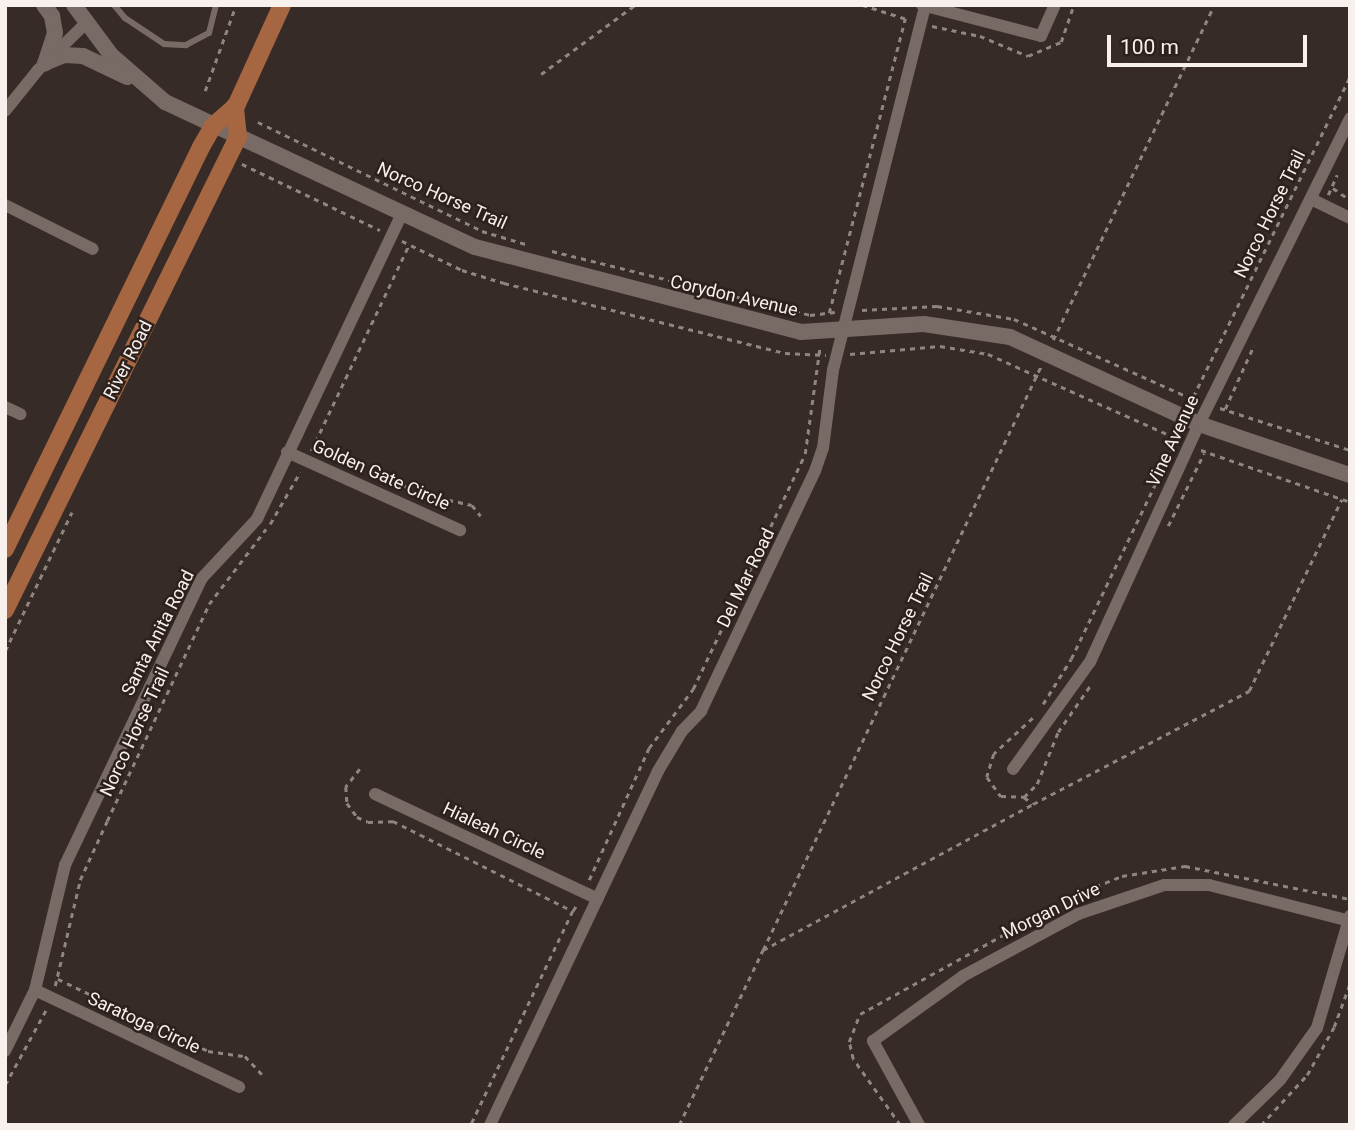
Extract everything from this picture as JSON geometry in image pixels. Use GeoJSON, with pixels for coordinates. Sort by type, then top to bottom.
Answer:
{"type":"FeatureCollection","features":[{"type":"Feature","properties":{"kind":"main road"},"geometry":{"type":"LineString","coordinates":[[44,5],[55,23],[45,63]]}},
{"type":"Feature","properties":{"kind":"main road"},"geometry":{"type":"LineString","coordinates":[[53,5],[84,25],[138,83]]}},
{"type":"Feature","properties":{"kind":"main road"},"geometry":{"type":"LineString","coordinates":[[74,5],[84,25]]}},
{"type":"Feature","properties":{"kind":"main road","name":"River Road"},"geometry":{"type":"LineString","coordinates":[[5,549],[213,126],[235,106],[282,5]]}},
{"type":"Feature","properties":{"kind":"main road"},"geometry":{"type":"LineString","coordinates":[[45,63],[64,55],[83,56],[138,83]]}},
{"type":"Feature","properties":{"kind":"main road","name":"Corydon Avenue"},"geometry":{"type":"LineString","coordinates":[[138,83],[213,126],[475,247],[531,265],[765,325],[843,332],[924,324],[964,327],[1010,337],[1199,424],[1350,475]]}},
{"type":"Feature","properties":{"kind":"main road"},"geometry":{"type":"LineString","coordinates":[[235,106],[238,137]]}},
{"type":"Feature","properties":{"kind":"main road","name":"River Road"},"geometry":{"type":"LineString","coordinates":[[5,610],[238,137]]}},
{"type":"Feature","properties":{"kind":"street"},"geometry":{"type":"LineString","coordinates":[[924,6],[1041,36],[1055,5]]}},
{"type":"Feature","properties":{"kind":"street","name":"Del Mar Road"},"geometry":{"type":"LineString","coordinates":[[490,1125],[658,771],[682,731],[701,711],[815,471],[843,332],[924,6]]}},
{"type":"Feature","properties":{"kind":"street"},"geometry":{"type":"LineString","coordinates":[[5,111],[45,63],[84,25]]}},
{"type":"Feature","properties":{"kind":"street","name":"Vine Avenue"},"geometry":{"type":"LineString","coordinates":[[1013,769],[1090,662],[1199,424],[1350,118]]}},
{"type":"Feature","properties":{"kind":"street"},"geometry":{"type":"LineString","coordinates":[[1311,199],[1350,218]]}},
{"type":"Feature","properties":{"kind":"street"},"geometry":{"type":"LineString","coordinates":[[5,205],[93,249]]}},
{"type":"Feature","properties":{"kind":"street","name":"Santa Anita Road"},"geometry":{"type":"LineString","coordinates":[[5,1051],[34,990],[65,865],[202,578],[257,519],[402,215]]}},
{"type":"Feature","properties":{"kind":"street"},"geometry":{"type":"LineString","coordinates":[[5,407],[20,414]]}},
{"type":"Feature","properties":{"kind":"street","name":"Golden Gate Circle"},"geometry":{"type":"LineString","coordinates":[[287,452],[460,530]]}},
{"type":"Feature","properties":{"kind":"street","name":"Hialeah Circle"},"geometry":{"type":"LineString","coordinates":[[375,794],[598,899]]}},
{"type":"Feature","properties":{"kind":"street","name":"Morgan Drive"},"geometry":{"type":"LineString","coordinates":[[919,1125],[873,1041],[963,976],[1078,914],[1164,885],[1223,887],[1349,919]]}},
{"type":"Feature","properties":{"kind":"street"},"geometry":{"type":"LineString","coordinates":[[1234,1125],[1280,1080],[1317,1028],[1349,919]]}},
{"type":"Feature","properties":{"kind":"street","name":"Saratoga Circle"},"geometry":{"type":"LineString","coordinates":[[34,990],[239,1087]]}},
{"type":"Feature","properties":{"kind":"lane"},"geometry":{"type":"LineString","coordinates":[[114,5],[125,18],[164,44],[186,45],[209,33],[216,5]]}},
{"type":"Feature","properties":{"kind":"path"},"geometry":{"type":"LineString","coordinates":[[205,91],[204,84],[236,5]]}},
{"type":"Feature","properties":{"kind":"path"},"geometry":{"type":"LineString","coordinates":[[541,74],[635,5]]}},
{"type":"Feature","properties":{"kind":"path"},"geometry":{"type":"LineString","coordinates":[[471,1125],[649,748],[693,689],[804,453],[822,332],[905,19],[861,5]]}},
{"type":"Feature","properties":{"kind":"path","name":"Norco Horse Trail"},"geometry":{"type":"LineString","coordinates":[[679,1125],[1214,5]]}},
{"type":"Feature","properties":{"kind":"path","name":"Norco Horse Trail"},"geometry":{"type":"LineString","coordinates":[[1192,398],[1350,76]]}},
{"type":"Feature","properties":{"kind":"path","name":"Norco Horse Trail"},"geometry":{"type":"LineString","coordinates":[[258,122],[482,231],[535,247]]}},
{"type":"Feature","properties":{"kind":"path"},"geometry":{"type":"LineString","coordinates":[[1332,187],[1350,200]]}},
{"type":"Feature","properties":{"kind":"path","name":"Norco Horse Trail"},"geometry":{"type":"LineString","coordinates":[[5,1085],[51,998],[58,979],[80,880],[209,604],[266,530],[306,461],[409,246]]}},
{"type":"Feature","properties":{"kind":"path"},"geometry":{"type":"LineString","coordinates":[[548,250],[810,315],[937,306],[978,310],[1055,335],[1208,406],[1350,450]]}},
{"type":"Feature","properties":{"kind":"path"},"geometry":{"type":"LineString","coordinates":[[315,441],[419,493],[472,505],[481,516]]}},
{"type":"Feature","properties":{"kind":"path"},"geometry":{"type":"LineString","coordinates":[[763,950],[1249,691],[1342,499]]}},
{"type":"Feature","properties":{"kind":"path"},"geometry":{"type":"LineString","coordinates":[[360,769],[349,779],[346,796],[350,811],[357,817],[368,822],[393,821],[573,911]]}},
{"type":"Feature","properties":{"kind":"path"},"geometry":{"type":"LineString","coordinates":[[1024,797],[1033,804]]}},
{"type":"Feature","properties":{"kind":"path"},"geometry":{"type":"LineString","coordinates":[[900,1125],[853,1059],[849,1042],[860,1014],[1070,898],[1122,876],[1185,866],[1350,899]]}},
{"type":"Feature","properties":{"kind":"path"},"geometry":{"type":"LineString","coordinates":[[58,979],[208,1051],[245,1056],[262,1074]]}}]}
